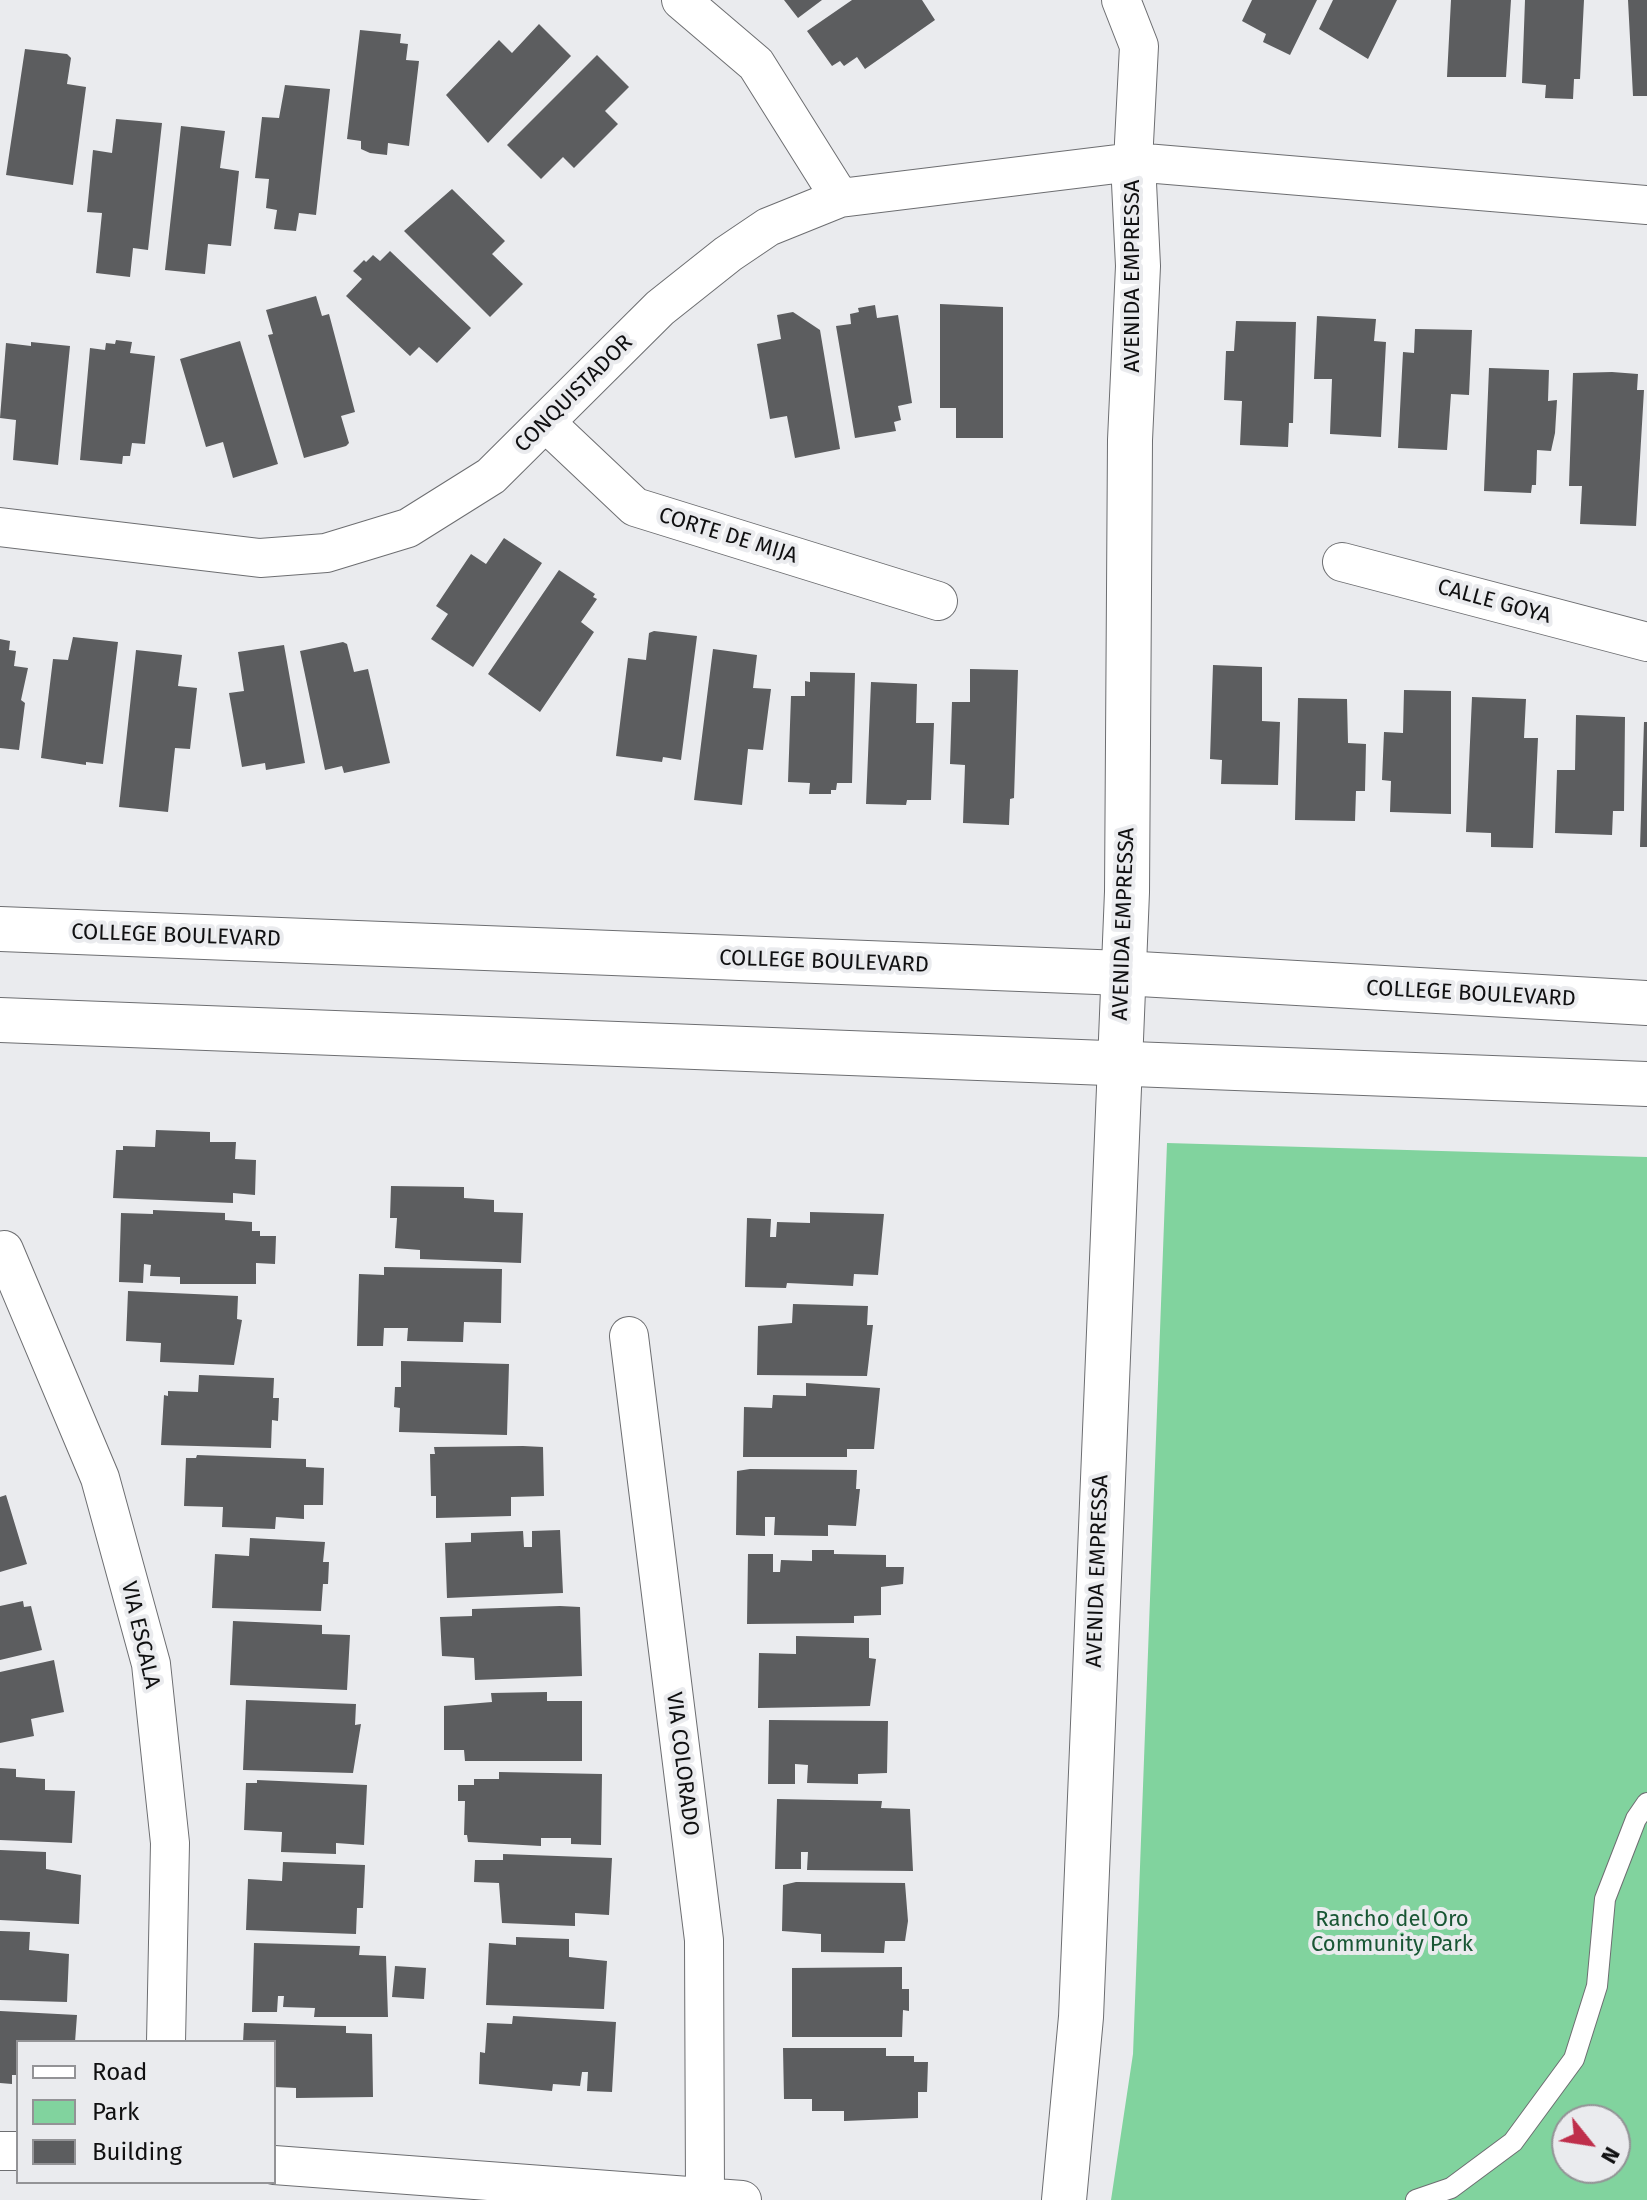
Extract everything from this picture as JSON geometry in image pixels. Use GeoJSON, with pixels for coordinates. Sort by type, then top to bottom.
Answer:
{"type":"FeatureCollection","features":[{"type":"Feature","properties":{"kind":"main road","name":"AVENIDA EMPRESSA"},"geometry":{"type":"LineString","coordinates":[[1064,2200],[1081,2017],[1127,892],[1130,440],[1138,266],[1133,162]]}},
{"type":"Feature","properties":{"kind":"main road","name":"COLLEGE BOULEVARD"},"geometry":{"type":"LineString","coordinates":[[0,929],[1122,973],[1647,1003]]}},
{"type":"Feature","properties":{"kind":"main road"},"geometry":{"type":"LineString","coordinates":[[0,1020],[1647,1084]]}},
{"type":"Feature","properties":{"kind":"street"},"geometry":{"type":"LineString","coordinates":[[681,0],[756,64],[840,198]]}},
{"type":"Feature","properties":{"kind":"street"},"geometry":{"type":"LineString","coordinates":[[1121,0],[1139,46],[1133,162]]}},
{"type":"Feature","properties":{"kind":"street","name":"CONQUISTADOR"},"geometry":{"type":"LineString","coordinates":[[0,527],[260,558],[326,553],[408,528],[491,476],[660,308],[768,227],[840,198],[1133,162]]}},
{"type":"Feature","properties":{"kind":"street","name":"AVENIDA EMPRESSA"},"geometry":{"type":"LineString","coordinates":[[1133,162],[1647,205]]}},
{"type":"Feature","properties":{"kind":"street","name":"CORTE DE MIJA"},"geometry":{"type":"LineString","coordinates":[[546,423],[635,507],[938,601]]}},
{"type":"Feature","properties":{"kind":"street","name":"CALLE GOYA"},"geometry":{"type":"LineString","coordinates":[[1342,562],[1647,642]]}},
{"type":"Feature","properties":{"kind":"street","name":"VIA ESCALA"},"geometry":{"type":"LineString","coordinates":[[4,1250],[100,1478],[151,1664],[170,1843],[166,2040]]}},
{"type":"Feature","properties":{"kind":"street","name":"VIA COLORADO"},"geometry":{"type":"LineString","coordinates":[[629,1336],[704,1940],[705,2195]]}},
{"type":"Feature","properties":{"kind":"street"},"geometry":{"type":"LineString","coordinates":[[276,2165],[742,2200]]}},
{"type":"Feature","properties":{"kind":"lane"},"geometry":{"type":"LineString","coordinates":[[1416,2200],[1451,2188],[1513,2142],[1574,2059],[1597,1986],[1605,1899],[1636,1819],[1647,1803]]}},
{"type":"Feature","properties":{"kind":"green space","name":"Rancho del Oro Community Park"},"geometry":{"type":"Polygon","coordinates":[[[1167,1143],[1647,1157],[1647,2200],[1111,2200],[1133,2054],[1167,1143]]]}},
{"type":"Feature","properties":{"kind":"building"},"geometry":{"type":"Polygon","coordinates":[[[784,0],[822,0],[798,18],[784,0]]]}},
{"type":"Feature","properties":{"kind":"building"},"geometry":{"type":"Polygon","coordinates":[[[852,0],[922,0],[935,20],[865,69],[857,57],[844,66],[840,61],[832,66],[807,31],[852,0]]]}},
{"type":"Feature","properties":{"kind":"building"},"geometry":{"type":"Polygon","coordinates":[[[1252,0],[1317,0],[1290,55],[1263,42],[1266,34],[1242,21],[1252,0]]]}},
{"type":"Feature","properties":{"kind":"building"},"geometry":{"type":"Polygon","coordinates":[[[1333,0],[1397,0],[1368,59],[1319,29],[1333,0]]]}},
{"type":"Feature","properties":{"kind":"building"},"geometry":{"type":"Polygon","coordinates":[[[1451,0],[1511,0],[1506,77],[1447,77],[1451,0]]]}},
{"type":"Feature","properties":{"kind":"building"},"geometry":{"type":"Polygon","coordinates":[[[1525,0],[1584,0],[1580,79],[1574,79],[1573,99],[1545,98],[1546,85],[1522,83],[1525,0]]]}},
{"type":"Feature","properties":{"kind":"building"},"geometry":{"type":"Polygon","coordinates":[[[1628,0],[1647,0],[1647,96],[1633,96],[1628,0]]]}},
{"type":"Feature","properties":{"kind":"building"},"geometry":{"type":"Polygon","coordinates":[[[539,24],[571,56],[488,143],[446,95],[499,40],[512,53],[539,24]]]}},
{"type":"Feature","properties":{"kind":"building"},"geometry":{"type":"Polygon","coordinates":[[[360,30],[401,34],[400,43],[408,44],[406,60],[419,61],[409,146],[388,143],[387,155],[370,153],[361,149],[361,141],[347,139],[360,30]]]}},
{"type":"Feature","properties":{"kind":"building"},"geometry":{"type":"Polygon","coordinates":[[[25,49],[67,54],[71,58],[67,84],[86,87],[73,185],[6,175],[25,49]]]}},
{"type":"Feature","properties":{"kind":"building"},"geometry":{"type":"Polygon","coordinates":[[[597,55],[629,87],[605,111],[618,124],[574,168],[563,157],[541,179],[507,145],[597,55]]]}},
{"type":"Feature","properties":{"kind":"building"},"geometry":{"type":"Polygon","coordinates":[[[285,85],[330,89],[316,215],[299,213],[296,231],[274,229],[277,210],[266,208],[269,179],[255,178],[262,117],[279,118],[285,85]]]}},
{"type":"Feature","properties":{"kind":"building"},"geometry":{"type":"Polygon","coordinates":[[[116,119],[162,123],[148,250],[133,248],[130,277],[96,273],[102,213],[87,212],[93,150],[112,153],[116,119]]]}},
{"type":"Feature","properties":{"kind":"building"},"geometry":{"type":"Polygon","coordinates":[[[181,126],[225,131],[220,168],[239,171],[231,246],[208,244],[205,274],[165,270],[181,126]]]}},
{"type":"Feature","properties":{"kind":"building"},"geometry":{"type":"Polygon","coordinates":[[[452,189],[505,241],[492,254],[523,284],[490,317],[404,231],[452,189]]]}},
{"type":"Feature","properties":{"kind":"building"},"geometry":{"type":"Polygon","coordinates":[[[390,251],[471,328],[437,363],[419,347],[410,356],[346,296],[362,279],[353,271],[373,255],[380,261],[390,251]]]}},
{"type":"Feature","properties":{"kind":"building"},"geometry":{"type":"Polygon","coordinates":[[[316,296],[322,316],[329,314],[355,412],[341,416],[349,443],[346,446],[304,458],[268,335],[273,334],[266,310],[316,296]]]}},
{"type":"Feature","properties":{"kind":"building"},"geometry":{"type":"Polygon","coordinates":[[[940,304],[1003,307],[1003,438],[956,438],[956,408],[940,408],[940,304]]]}},
{"type":"Feature","properties":{"kind":"building"},"geometry":{"type":"Polygon","coordinates":[[[875,305],[877,318],[898,315],[912,403],[898,406],[901,420],[894,422],[896,431],[855,438],[836,326],[851,324],[850,314],[859,312],[858,308],[875,305]]]}},
{"type":"Feature","properties":{"kind":"building"},"geometry":{"type":"Polygon","coordinates":[[[793,312],[820,330],[840,449],[795,458],[787,416],[770,419],[757,344],[781,339],[777,315],[793,312]]]}},
{"type":"Feature","properties":{"kind":"building"},"geometry":{"type":"Polygon","coordinates":[[[1317,316],[1376,319],[1374,341],[1386,342],[1381,437],[1330,434],[1332,379],[1314,379],[1317,316]]]}},
{"type":"Feature","properties":{"kind":"building"},"geometry":{"type":"Polygon","coordinates":[[[1236,321],[1296,322],[1293,423],[1289,423],[1288,447],[1240,445],[1242,401],[1224,400],[1226,351],[1234,351],[1236,321]]]}},
{"type":"Feature","properties":{"kind":"building"},"geometry":{"type":"Polygon","coordinates":[[[1415,329],[1472,330],[1469,395],[1451,394],[1447,450],[1398,448],[1403,352],[1414,353],[1415,329]]]}},
{"type":"Feature","properties":{"kind":"building"},"geometry":{"type":"Polygon","coordinates":[[[116,340],[132,342],[130,353],[155,356],[145,444],[132,443],[130,456],[123,456],[122,464],[80,460],[90,348],[105,350],[106,343],[115,344],[116,340]]]}},
{"type":"Feature","properties":{"kind":"building"},"geometry":{"type":"Polygon","coordinates":[[[240,341],[278,464],[233,478],[223,442],[206,447],[180,359],[240,341]]]}},
{"type":"Feature","properties":{"kind":"building"},"geometry":{"type":"Polygon","coordinates":[[[31,342],[70,346],[58,465],[13,460],[16,420],[0,418],[6,343],[31,346],[31,342]]]}},
{"type":"Feature","properties":{"kind":"building"},"geometry":{"type":"Polygon","coordinates":[[[1489,368],[1549,370],[1548,401],[1557,400],[1555,433],[1551,451],[1537,450],[1536,485],[1532,485],[1531,493],[1484,491],[1489,368]]]}},
{"type":"Feature","properties":{"kind":"building"},"geometry":{"type":"Polygon","coordinates":[[[1573,373],[1638,374],[1637,390],[1644,390],[1636,526],[1580,524],[1582,486],[1569,486],[1573,373]]]}},
{"type":"Feature","properties":{"kind":"building"},"geometry":{"type":"Polygon","coordinates":[[[504,538],[542,563],[473,667],[431,639],[448,614],[436,606],[471,554],[486,564],[504,538]]]}},
{"type":"Feature","properties":{"kind":"building"},"geometry":{"type":"Polygon","coordinates":[[[559,570],[595,594],[593,597],[597,599],[581,622],[594,632],[540,712],[488,674],[559,570]]]}},
{"type":"Feature","properties":{"kind":"building"},"geometry":{"type":"Polygon","coordinates":[[[649,633],[697,636],[681,760],[663,757],[662,762],[616,756],[628,658],[646,660],[649,633]]]}},
{"type":"Feature","properties":{"kind":"building"},"geometry":{"type":"Polygon","coordinates":[[[73,637],[118,642],[103,764],[86,762],[86,765],[41,758],[53,659],[68,660],[73,637]]]}},
{"type":"Feature","properties":{"kind":"building"},"geometry":{"type":"Polygon","coordinates":[[[0,639],[10,641],[9,650],[16,651],[14,666],[28,668],[21,700],[25,703],[19,750],[0,748],[0,639]]]}},
{"type":"Feature","properties":{"kind":"building"},"geometry":{"type":"Polygon","coordinates":[[[343,642],[347,644],[354,672],[368,669],[390,763],[344,773],[342,766],[325,770],[300,651],[343,642]]]}},
{"type":"Feature","properties":{"kind":"building"},"geometry":{"type":"Polygon","coordinates":[[[284,645],[305,763],[266,770],[265,763],[242,767],[229,693],[244,691],[238,652],[284,645]]]}},
{"type":"Feature","properties":{"kind":"building"},"geometry":{"type":"Polygon","coordinates":[[[713,649],[757,655],[753,688],[771,689],[763,750],[748,749],[742,805],[694,800],[713,649]]]}},
{"type":"Feature","properties":{"kind":"building"},"geometry":{"type":"Polygon","coordinates":[[[136,650],[182,655],[178,686],[197,688],[190,749],[175,748],[168,812],[119,807],[136,650]]]}},
{"type":"Feature","properties":{"kind":"building"},"geometry":{"type":"Polygon","coordinates":[[[1213,665],[1262,667],[1262,721],[1280,722],[1278,785],[1221,784],[1222,760],[1210,759],[1213,665]]]}},
{"type":"Feature","properties":{"kind":"building"},"geometry":{"type":"Polygon","coordinates":[[[970,669],[1018,670],[1014,798],[1010,799],[1009,825],[963,823],[965,765],[950,764],[952,702],[970,702],[970,669]]]}},
{"type":"Feature","properties":{"kind":"building"},"geometry":{"type":"Polygon","coordinates":[[[810,672],[855,673],[852,783],[837,783],[836,790],[831,790],[831,794],[809,794],[810,783],[788,782],[791,696],[805,696],[805,681],[810,682],[810,672]]]}},
{"type":"Feature","properties":{"kind":"building"},"geometry":{"type":"Polygon","coordinates":[[[871,682],[917,684],[916,723],[934,723],[931,800],[907,800],[906,805],[866,804],[871,682]]]}},
{"type":"Feature","properties":{"kind":"building"},"geometry":{"type":"Polygon","coordinates":[[[1404,690],[1451,691],[1451,814],[1390,812],[1391,781],[1382,780],[1384,732],[1403,733],[1404,690]]]}},
{"type":"Feature","properties":{"kind":"building"},"geometry":{"type":"Polygon","coordinates":[[[1472,697],[1526,699],[1524,738],[1538,738],[1533,848],[1491,847],[1491,833],[1466,832],[1472,697]]]}},
{"type":"Feature","properties":{"kind":"building"},"geometry":{"type":"Polygon","coordinates":[[[1298,698],[1347,699],[1348,743],[1366,744],[1365,791],[1356,791],[1355,821],[1295,820],[1298,698]]]}},
{"type":"Feature","properties":{"kind":"building"},"geometry":{"type":"Polygon","coordinates":[[[1576,715],[1625,717],[1624,811],[1613,811],[1612,835],[1555,833],[1557,770],[1575,770],[1576,715]]]}},
{"type":"Feature","properties":{"kind":"building"},"geometry":{"type":"Polygon","coordinates":[[[1644,722],[1647,722],[1647,847],[1640,847],[1644,722]]]}},
{"type":"Feature","properties":{"kind":"building"},"geometry":{"type":"Polygon","coordinates":[[[156,1130],[210,1132],[210,1142],[236,1142],[235,1159],[256,1160],[255,1195],[233,1193],[233,1203],[113,1198],[116,1150],[123,1150],[123,1146],[155,1147],[156,1130]]]}},
{"type":"Feature","properties":{"kind":"building"},"geometry":{"type":"Polygon","coordinates":[[[391,1186],[464,1187],[464,1198],[494,1200],[494,1212],[523,1213],[521,1263],[420,1259],[420,1250],[395,1248],[397,1218],[390,1218],[391,1186]]]}},
{"type":"Feature","properties":{"kind":"building"},"geometry":{"type":"Polygon","coordinates":[[[153,1210],[225,1213],[225,1220],[252,1222],[252,1231],[260,1231],[260,1236],[276,1236],[275,1264],[256,1263],[256,1284],[180,1284],[180,1277],[150,1276],[151,1265],[144,1264],[143,1283],[119,1282],[121,1213],[153,1214],[153,1210]]]}},
{"type":"Feature","properties":{"kind":"building"},"geometry":{"type":"Polygon","coordinates":[[[810,1212],[884,1214],[878,1275],[854,1274],[853,1286],[787,1283],[786,1288],[745,1287],[747,1218],[771,1219],[770,1237],[776,1237],[777,1222],[810,1223],[810,1212]]]}},
{"type":"Feature","properties":{"kind":"building"},"geometry":{"type":"Polygon","coordinates":[[[384,1267],[502,1269],[501,1323],[464,1322],[463,1342],[407,1341],[408,1328],[384,1328],[383,1346],[357,1346],[359,1274],[384,1275],[384,1267]]]}},
{"type":"Feature","properties":{"kind":"building"},"geometry":{"type":"Polygon","coordinates":[[[128,1291],[238,1296],[237,1319],[242,1320],[234,1365],[160,1362],[161,1343],[126,1341],[128,1291]]]}},
{"type":"Feature","properties":{"kind":"building"},"geometry":{"type":"Polygon","coordinates":[[[793,1304],[868,1306],[867,1325],[873,1325],[867,1376],[757,1375],[758,1326],[792,1323],[793,1304]]]}},
{"type":"Feature","properties":{"kind":"building"},"geometry":{"type":"Polygon","coordinates":[[[401,1361],[509,1364],[507,1435],[399,1432],[400,1408],[394,1407],[395,1387],[401,1387],[401,1361]]]}},
{"type":"Feature","properties":{"kind":"building"},"geometry":{"type":"Polygon","coordinates":[[[199,1375],[274,1378],[273,1398],[279,1398],[278,1421],[272,1420],[271,1448],[161,1445],[164,1395],[168,1396],[168,1391],[198,1392],[199,1375]]]}},
{"type":"Feature","properties":{"kind":"building"},"geometry":{"type":"Polygon","coordinates":[[[806,1383],[880,1388],[874,1449],[847,1449],[847,1457],[743,1457],[744,1407],[772,1408],[773,1395],[806,1396],[806,1383]]]}},
{"type":"Feature","properties":{"kind":"building"},"geometry":{"type":"Polygon","coordinates":[[[434,1447],[543,1447],[544,1496],[511,1497],[511,1516],[436,1518],[436,1496],[431,1496],[430,1454],[435,1454],[434,1447]]]}},
{"type":"Feature","properties":{"kind":"building"},"geometry":{"type":"Polygon","coordinates":[[[197,1455],[306,1459],[306,1467],[324,1468],[323,1505],[304,1505],[304,1519],[276,1517],[275,1529],[222,1527],[223,1507],[184,1506],[186,1458],[196,1458],[197,1455]]]}},
{"type":"Feature","properties":{"kind":"building"},"geometry":{"type":"Polygon","coordinates":[[[857,1470],[856,1489],[860,1489],[856,1526],[828,1525],[828,1536],[774,1535],[775,1517],[765,1517],[765,1536],[736,1535],[737,1471],[857,1470]]]}},
{"type":"Feature","properties":{"kind":"building"},"geometry":{"type":"Polygon","coordinates":[[[6,1495],[27,1564],[0,1572],[0,1497],[6,1495]]]}},
{"type":"Feature","properties":{"kind":"building"},"geometry":{"type":"Polygon","coordinates":[[[560,1530],[563,1593],[447,1598],[445,1543],[471,1542],[471,1533],[523,1531],[524,1547],[532,1547],[532,1531],[560,1530]]]}},
{"type":"Feature","properties":{"kind":"building"},"geometry":{"type":"Polygon","coordinates":[[[250,1538],[325,1542],[323,1562],[329,1562],[328,1584],[323,1584],[321,1611],[212,1608],[215,1554],[249,1556],[250,1538]]]}},
{"type":"Feature","properties":{"kind":"building"},"geometry":{"type":"Polygon","coordinates":[[[812,1550],[834,1550],[834,1554],[886,1555],[886,1567],[904,1567],[903,1584],[881,1587],[881,1615],[854,1616],[854,1623],[747,1624],[748,1554],[773,1554],[773,1572],[780,1572],[781,1560],[812,1561],[812,1550]]]}},
{"type":"Feature","properties":{"kind":"building"},"geometry":{"type":"Polygon","coordinates":[[[23,1601],[24,1607],[31,1606],[42,1650],[0,1660],[0,1606],[23,1601]]]}},
{"type":"Feature","properties":{"kind":"building"},"geometry":{"type":"Polygon","coordinates":[[[580,1607],[582,1676],[475,1680],[474,1658],[442,1656],[440,1617],[472,1616],[472,1609],[580,1607]]]}},
{"type":"Feature","properties":{"kind":"building"},"geometry":{"type":"Polygon","coordinates":[[[233,1621],[322,1625],[322,1634],[350,1635],[347,1690],[230,1685],[233,1621]]]}},
{"type":"Feature","properties":{"kind":"building"},"geometry":{"type":"Polygon","coordinates":[[[796,1636],[869,1638],[869,1658],[876,1659],[870,1706],[758,1708],[759,1653],[796,1654],[796,1636]]]}},
{"type":"Feature","properties":{"kind":"building"},"geometry":{"type":"Polygon","coordinates":[[[54,1660],[64,1712],[31,1719],[34,1736],[0,1743],[0,1672],[54,1660]]]}},
{"type":"Feature","properties":{"kind":"building"},"geometry":{"type":"Polygon","coordinates":[[[547,1692],[547,1701],[582,1701],[582,1761],[465,1761],[464,1750],[444,1750],[444,1706],[492,1702],[491,1693],[547,1692]]]}},
{"type":"Feature","properties":{"kind":"building"},"geometry":{"type":"Polygon","coordinates":[[[246,1700],[356,1704],[355,1725],[361,1724],[353,1773],[243,1770],[246,1700]]]}},
{"type":"Feature","properties":{"kind":"building"},"geometry":{"type":"Polygon","coordinates":[[[769,1720],[888,1721],[887,1773],[858,1774],[858,1784],[807,1783],[808,1765],[795,1764],[795,1784],[768,1784],[769,1720]]]}},
{"type":"Feature","properties":{"kind":"building"},"geometry":{"type":"Polygon","coordinates":[[[0,1768],[16,1769],[16,1777],[45,1779],[45,1790],[75,1791],[72,1843],[0,1840],[0,1768]]]}},
{"type":"Feature","properties":{"kind":"building"},"geometry":{"type":"Polygon","coordinates":[[[499,1772],[602,1774],[601,1845],[571,1844],[571,1838],[541,1838],[541,1846],[468,1842],[467,1835],[464,1835],[465,1801],[458,1801],[458,1785],[474,1785],[474,1779],[499,1779],[499,1772]]]}},
{"type":"Feature","properties":{"kind":"building"},"geometry":{"type":"Polygon","coordinates":[[[257,1780],[367,1785],[364,1845],[336,1843],[336,1854],[281,1852],[282,1832],[244,1830],[246,1783],[257,1783],[257,1780]]]}},
{"type":"Feature","properties":{"kind":"building"},"geometry":{"type":"Polygon","coordinates":[[[777,1799],[882,1801],[881,1808],[910,1809],[913,1871],[807,1870],[808,1852],[801,1852],[801,1869],[775,1869],[777,1799]]]}},
{"type":"Feature","properties":{"kind":"building"},"geometry":{"type":"Polygon","coordinates":[[[0,1850],[46,1852],[46,1869],[81,1875],[79,1924],[0,1920],[0,1850]]]}},
{"type":"Feature","properties":{"kind":"building"},"geometry":{"type":"Polygon","coordinates":[[[503,1854],[612,1858],[609,1915],[575,1913],[575,1926],[502,1923],[499,1883],[474,1882],[475,1860],[503,1860],[503,1854]]]}},
{"type":"Feature","properties":{"kind":"building"},"geometry":{"type":"Polygon","coordinates":[[[283,1862],[365,1865],[363,1908],[357,1908],[356,1934],[246,1930],[248,1879],[282,1881],[283,1862]]]}},
{"type":"Feature","properties":{"kind":"building"},"geometry":{"type":"Polygon","coordinates":[[[796,1882],[905,1883],[908,1921],[905,1941],[885,1941],[884,1953],[821,1952],[821,1934],[782,1931],[783,1885],[796,1882]]]}},
{"type":"Feature","properties":{"kind":"building"},"geometry":{"type":"Polygon","coordinates":[[[0,1931],[30,1932],[29,1950],[69,1954],[67,2002],[0,2000],[0,1931]]]}},
{"type":"Feature","properties":{"kind":"building"},"geometry":{"type":"Polygon","coordinates":[[[516,1937],[569,1939],[569,1957],[607,1961],[604,2009],[486,2005],[489,1943],[516,1945],[516,1937]]]}},
{"type":"Feature","properties":{"kind":"building"},"geometry":{"type":"Polygon","coordinates":[[[254,1943],[360,1946],[359,1955],[386,1956],[388,2017],[314,2017],[315,2008],[283,2007],[284,1996],[278,1996],[277,2012],[252,2012],[254,1943]]]}},
{"type":"Feature","properties":{"kind":"building"},"geometry":{"type":"Polygon","coordinates":[[[395,1966],[426,1968],[424,1999],[392,1997],[395,1966]]]}},
{"type":"Feature","properties":{"kind":"building"},"geometry":{"type":"Polygon","coordinates":[[[902,1967],[902,1989],[909,1989],[909,2011],[903,2010],[902,2037],[792,2037],[792,1968],[902,1967]]]}},
{"type":"Feature","properties":{"kind":"building"},"geometry":{"type":"Polygon","coordinates":[[[0,2011],[77,2015],[75,2040],[16,2040],[16,2075],[12,2075],[12,2084],[0,2083],[0,2011]]]}},
{"type":"Feature","properties":{"kind":"building"},"geometry":{"type":"Polygon","coordinates":[[[513,2016],[616,2022],[612,2092],[587,2091],[588,2072],[582,2072],[580,2086],[553,2084],[552,2091],[479,2084],[480,2052],[485,2053],[487,2023],[512,2024],[513,2016]]]}},
{"type":"Feature","properties":{"kind":"building"},"geometry":{"type":"Polygon","coordinates":[[[244,2023],[346,2026],[346,2033],[372,2034],[373,2097],[296,2098],[296,2088],[276,2087],[276,2040],[243,2040],[244,2023]]]}},
{"type":"Feature","properties":{"kind":"building"},"geometry":{"type":"Polygon","coordinates":[[[783,2048],[886,2048],[886,2056],[914,2056],[914,2062],[928,2062],[927,2092],[918,2092],[918,2118],[844,2121],[844,2111],[812,2111],[812,2099],[784,2099],[783,2048]]]}}]}
